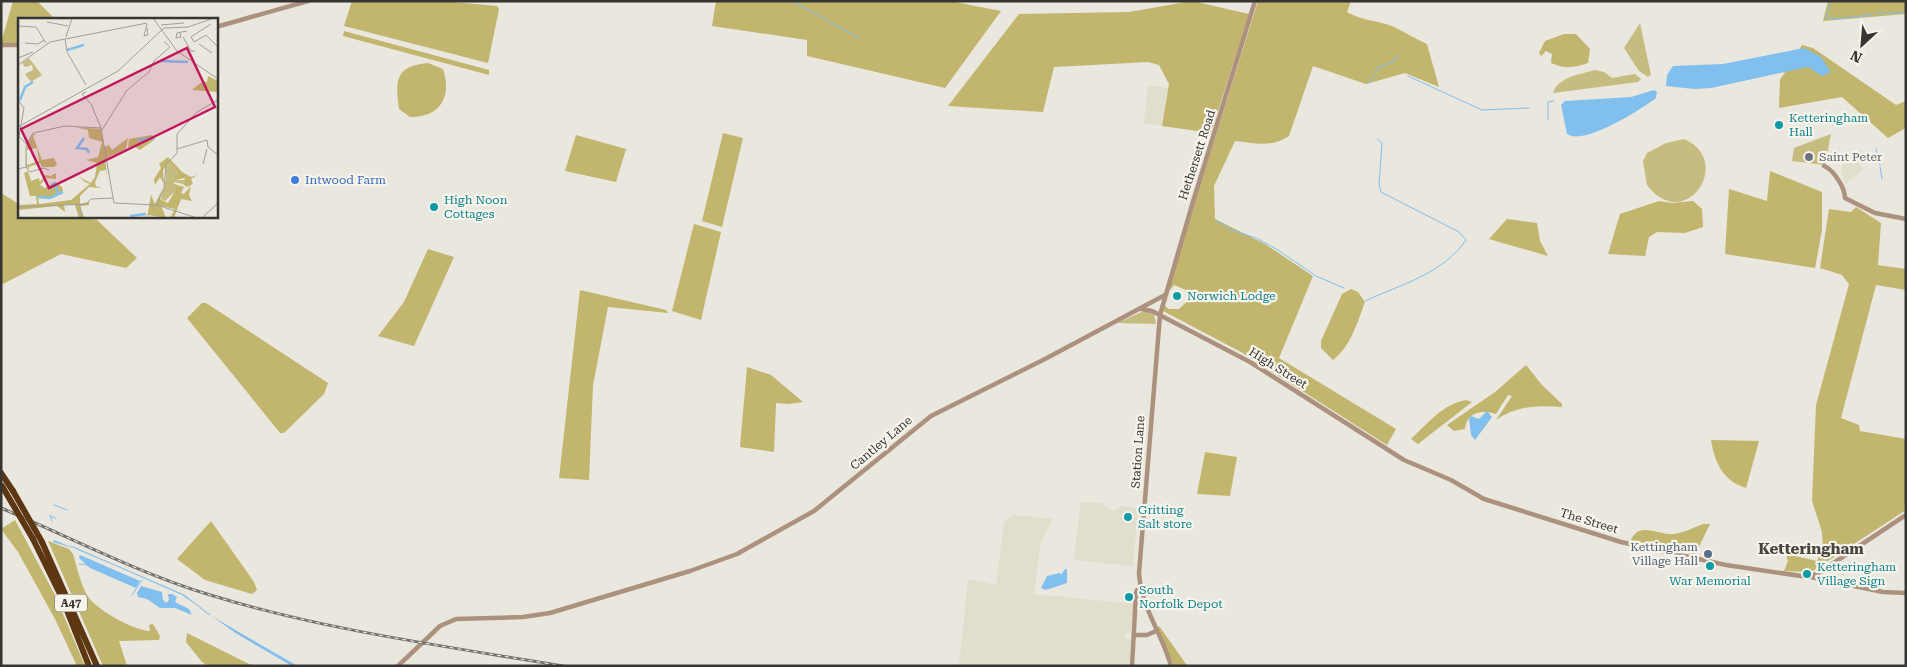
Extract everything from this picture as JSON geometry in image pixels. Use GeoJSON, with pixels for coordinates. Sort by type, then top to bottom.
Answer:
{"type":"FeatureCollection","features":[{"type":"Feature","properties":{"kind":"highway","name":"A47"},"geometry":{"type":"LineString","coordinates":[[1,473],[42,542],[97,666]]}},
{"type":"Feature","properties":{"kind":"highway","name":"A47"},"geometry":{"type":"LineString","coordinates":[[2,485],[34,539],[66,606],[89,666]]}},
{"type":"Feature","properties":{"kind":"street"},"geometry":{"type":"LineString","coordinates":[[218,26],[308,1]]}},
{"type":"Feature","properties":{"kind":"street","name":"Hethersett Road"},"geometry":{"type":"LineString","coordinates":[[1160,315],[1255,1]]}},
{"type":"Feature","properties":{"kind":"street"},"geometry":{"type":"LineString","coordinates":[[1,45],[18,45]]}},
{"type":"Feature","properties":{"kind":"street"},"geometry":{"type":"LineString","coordinates":[[1824,166],[1829,168],[1845,192],[1845,198],[1875,213],[1906,219]]}},
{"type":"Feature","properties":{"kind":"street","name":"Cantley Lane"},"geometry":{"type":"LineString","coordinates":[[398,666],[440,626],[456,619],[536,616],[716,563],[780,532],[825,503],[931,416],[1165,295]]}},
{"type":"Feature","properties":{"kind":"street"},"geometry":{"type":"LineString","coordinates":[[1140,309],[1160,315]]}},
{"type":"Feature","properties":{"kind":"street","name":"High Street"},"geometry":{"type":"LineString","coordinates":[[1160,315],[1250,362],[1381,444]]}},
{"type":"Feature","properties":{"kind":"street","name":"Station Lane"},"geometry":{"type":"LineString","coordinates":[[1160,315],[1140,548],[1141,590],[1171,666]]}},
{"type":"Feature","properties":{"kind":"street","name":"The Street"},"geometry":{"type":"LineString","coordinates":[[1381,444],[1419,468],[1451,480],[1484,499],[1621,542],[1726,565],[1810,577],[1883,592],[1906,593]]}},
{"type":"Feature","properties":{"kind":"street"},"geometry":{"type":"LineString","coordinates":[[1810,577],[1906,515]]}},
{"type":"Feature","properties":{"kind":"street","name":"Station Lane"},"geometry":{"type":"LineString","coordinates":[[1132,666],[1136,593],[1137,590],[1141,590]]}},
{"type":"Feature","properties":{"kind":"street"},"geometry":{"type":"LineString","coordinates":[[1134,635],[1147,635],[1156,630]]}},
{"type":"Feature","properties":{"kind":"shaded area"},"geometry":{"type":"Polygon","coordinates":[[[13,1],[37,1],[54,18],[18,18],[18,43],[1,43],[13,1]]]}},
{"type":"Feature","properties":{"kind":"shaded area"},"geometry":{"type":"Polygon","coordinates":[[[352,1],[442,1],[497,6],[499,9],[488,63],[344,26],[352,1]]]}},
{"type":"Feature","properties":{"kind":"shaded area"},"geometry":{"type":"Polygon","coordinates":[[[716,1],[950,1],[1001,11],[945,88],[807,56],[807,40],[712,26],[716,1]]]}},
{"type":"Feature","properties":{"kind":"shaded area"},"geometry":{"type":"Polygon","coordinates":[[[1192,1],[1249,14],[1211,133],[1162,126],[1169,84],[1159,65],[1148,62],[1054,67],[1043,112],[948,106],[1019,14],[1129,12],[1192,1]]]}},
{"type":"Feature","properties":{"kind":"shaded area"},"geometry":{"type":"Polygon","coordinates":[[[1258,1],[1351,1],[1347,12],[1358,17],[1392,26],[1427,44],[1439,87],[1405,73],[1366,84],[1313,66],[1289,136],[1283,140],[1269,143],[1235,141],[1214,186],[1215,219],[1265,244],[1313,276],[1279,358],[1396,429],[1387,445],[1241,352],[1163,311],[1164,305],[1169,309],[1179,309],[1191,298],[1188,291],[1174,285],[1171,289],[1168,288],[1258,1]]]}},
{"type":"Feature","properties":{"kind":"shaded area"},"geometry":{"type":"Polygon","coordinates":[[[1828,1],[1906,1],[1906,14],[1823,21],[1828,1]]]}},
{"type":"Feature","properties":{"kind":"shaded area"},"geometry":{"type":"Polygon","coordinates":[[[1640,23],[1651,75],[1648,77],[1639,71],[1624,48],[1640,23]]]}},
{"type":"Feature","properties":{"kind":"shaded area"},"geometry":{"type":"Polygon","coordinates":[[[344,31],[489,70],[489,75],[343,36],[344,31]]]}},
{"type":"Feature","properties":{"kind":"shaded area"},"geometry":{"type":"Polygon","coordinates":[[[1564,34],[1576,34],[1590,49],[1588,63],[1565,67],[1551,63],[1552,54],[1546,51],[1541,56],[1539,53],[1545,41],[1564,34]]]}},
{"type":"Feature","properties":{"kind":"shaded area"},"geometry":{"type":"Polygon","coordinates":[[[1802,45],[1813,48],[1896,105],[1906,101],[1906,128],[1888,138],[1842,97],[1779,108],[1780,80],[1802,45]]]}},
{"type":"Feature","properties":{"kind":"shaded area"},"geometry":{"type":"Polygon","coordinates":[[[428,63],[443,69],[446,88],[445,96],[442,103],[430,113],[410,117],[399,109],[397,90],[400,77],[403,71],[409,68],[428,63]]]}},
{"type":"Feature","properties":{"kind":"shaded area"},"geometry":{"type":"Polygon","coordinates":[[[1595,70],[1604,72],[1612,78],[1635,74],[1641,79],[1638,82],[1553,93],[1560,83],[1565,80],[1595,70]]]}},
{"type":"Feature","properties":{"kind":"shaded area"},"geometry":{"type":"Polygon","coordinates":[[[1148,85],[1168,88],[1162,126],[1144,123],[1148,85]]]}},
{"type":"Feature","properties":{"kind":"shaded area"},"geometry":{"type":"Polygon","coordinates":[[[723,133],[743,138],[722,227],[702,221],[723,133]]]}},
{"type":"Feature","properties":{"kind":"shaded area"},"geometry":{"type":"Polygon","coordinates":[[[1831,134],[1825,165],[1792,161],[1794,148],[1831,134]]]}},
{"type":"Feature","properties":{"kind":"shaded area"},"geometry":{"type":"Polygon","coordinates":[[[576,135],[626,149],[616,182],[565,171],[576,135]]]}},
{"type":"Feature","properties":{"kind":"shaded area"},"geometry":{"type":"Polygon","coordinates":[[[1684,139],[1699,149],[1705,162],[1705,176],[1699,189],[1689,198],[1676,202],[1662,198],[1647,185],[1643,161],[1647,153],[1666,143],[1684,139]]]}},
{"type":"Feature","properties":{"kind":"shaded area"},"geometry":{"type":"Polygon","coordinates":[[[1861,150],[1865,156],[1858,162],[1863,170],[1845,184],[1841,171],[1842,164],[1861,150]]]}},
{"type":"Feature","properties":{"kind":"shaded area"},"geometry":{"type":"Polygon","coordinates":[[[1770,171],[1822,192],[1822,230],[1815,268],[1725,254],[1729,189],[1767,201],[1770,171]]]}},
{"type":"Feature","properties":{"kind":"shaded area"},"geometry":{"type":"Polygon","coordinates":[[[1,193],[18,203],[18,218],[88,218],[97,220],[137,258],[126,268],[61,254],[1,285],[1,193]]]}},
{"type":"Feature","properties":{"kind":"shaded area"},"geometry":{"type":"Polygon","coordinates":[[[1659,201],[1672,203],[1693,201],[1702,209],[1703,227],[1685,233],[1657,232],[1649,237],[1645,256],[1608,254],[1620,214],[1659,201]]]}},
{"type":"Feature","properties":{"kind":"shaded area"},"geometry":{"type":"Polygon","coordinates":[[[1856,207],[1881,223],[1878,265],[1906,269],[1906,290],[1876,285],[1841,418],[1859,425],[1860,431],[1906,439],[1906,510],[1811,572],[1784,571],[1788,561],[1786,554],[1817,561],[1823,548],[1822,532],[1812,501],[1816,405],[1849,284],[1842,275],[1820,268],[1829,209],[1851,212],[1856,207]]]}},
{"type":"Feature","properties":{"kind":"shaded area"},"geometry":{"type":"Polygon","coordinates":[[[1507,219],[1537,223],[1540,241],[1548,256],[1489,239],[1507,219]]]}},
{"type":"Feature","properties":{"kind":"shaded area"},"geometry":{"type":"Polygon","coordinates":[[[694,224],[721,232],[701,320],[672,311],[694,224]]]}},
{"type":"Feature","properties":{"kind":"shaded area"},"geometry":{"type":"Polygon","coordinates":[[[428,249],[454,257],[414,346],[378,336],[404,302],[428,249]]]}},
{"type":"Feature","properties":{"kind":"shaded area"},"geometry":{"type":"Polygon","coordinates":[[[1351,289],[1358,292],[1365,302],[1349,341],[1333,360],[1321,348],[1321,341],[1342,294],[1351,289]]]}},
{"type":"Feature","properties":{"kind":"shaded area"},"geometry":{"type":"Polygon","coordinates":[[[580,290],[666,310],[668,313],[608,307],[593,385],[589,480],[559,478],[580,290]]]}},
{"type":"Feature","properties":{"kind":"shaded area"},"geometry":{"type":"Polygon","coordinates":[[[202,303],[206,303],[328,383],[324,394],[284,433],[280,433],[187,318],[202,303]]]}},
{"type":"Feature","properties":{"kind":"shaded area"},"geometry":{"type":"Polygon","coordinates":[[[1144,311],[1154,314],[1156,324],[1117,323],[1144,311]]]}},
{"type":"Feature","properties":{"kind":"shaded area"},"geometry":{"type":"Polygon","coordinates":[[[1526,365],[1542,385],[1562,404],[1562,407],[1545,406],[1519,409],[1496,420],[1512,396],[1508,395],[1496,414],[1480,412],[1475,414],[1468,419],[1465,429],[1454,431],[1447,425],[1495,392],[1526,365]]]}},
{"type":"Feature","properties":{"kind":"shaded area"},"geometry":{"type":"Polygon","coordinates":[[[747,367],[771,375],[803,402],[776,403],[774,452],[740,447],[747,367]]]}},
{"type":"Feature","properties":{"kind":"shaded area"},"geometry":{"type":"Polygon","coordinates":[[[1466,400],[1472,402],[1418,444],[1411,439],[1443,410],[1466,400]]]}},
{"type":"Feature","properties":{"kind":"shaded area"},"geometry":{"type":"Polygon","coordinates":[[[1711,440],[1759,441],[1746,488],[1731,481],[1721,470],[1711,440]]]}},
{"type":"Feature","properties":{"kind":"shaded area"},"geometry":{"type":"Polygon","coordinates":[[[1205,452],[1237,457],[1230,496],[1197,494],[1205,452]]]}},
{"type":"Feature","properties":{"kind":"shaded area"},"geometry":{"type":"Polygon","coordinates":[[[1081,502],[1101,503],[1110,510],[1115,511],[1121,506],[1138,508],[1133,566],[1074,560],[1081,502]]]}},
{"type":"Feature","properties":{"kind":"shaded area"},"geometry":{"type":"Polygon","coordinates":[[[1014,515],[1053,519],[1041,542],[1034,594],[1135,604],[1130,632],[1126,633],[1125,637],[1131,640],[1129,666],[959,666],[968,579],[996,585],[1004,522],[1014,515]]]}},
{"type":"Feature","properties":{"kind":"shaded area"},"geometry":{"type":"Polygon","coordinates":[[[15,520],[55,595],[85,666],[77,666],[55,619],[18,552],[1,529],[15,520]]]}},
{"type":"Feature","properties":{"kind":"shaded area"},"geometry":{"type":"Polygon","coordinates":[[[211,521],[254,582],[257,590],[252,594],[205,580],[177,559],[211,521]]]}},
{"type":"Feature","properties":{"kind":"shaded area"},"geometry":{"type":"Polygon","coordinates":[[[1703,524],[1710,524],[1695,555],[1631,540],[1634,534],[1639,531],[1649,530],[1673,534],[1703,524]]]}},
{"type":"Feature","properties":{"kind":"shaded area"},"geometry":{"type":"Polygon","coordinates":[[[48,541],[69,549],[73,554],[84,588],[94,603],[109,614],[136,628],[150,631],[149,625],[153,624],[160,636],[159,640],[119,641],[127,666],[103,666],[48,541]]]}},
{"type":"Feature","properties":{"kind":"shaded area"},"geometry":{"type":"Polygon","coordinates":[[[1159,626],[1186,666],[1174,666],[1157,630],[1159,626]]]}},
{"type":"Feature","properties":{"kind":"shaded area"},"geometry":{"type":"Polygon","coordinates":[[[187,633],[253,666],[209,666],[202,662],[186,642],[187,633]]]}},
{"type":"Feature","properties":{"kind":"water"},"geometry":{"type":"Polygon","coordinates":[[[1804,48],[1821,57],[1831,72],[1822,76],[1808,67],[1711,88],[1694,89],[1666,86],[1667,75],[1673,66],[1723,64],[1804,48]]]}},
{"type":"Feature","properties":{"kind":"water"},"geometry":{"type":"Polygon","coordinates":[[[1654,90],[1657,92],[1656,98],[1612,125],[1586,135],[1575,136],[1567,134],[1561,105],[1565,101],[1631,97],[1654,90]]]}},
{"type":"Feature","properties":{"kind":"water"},"geometry":{"type":"Polygon","coordinates":[[[1487,411],[1492,417],[1475,440],[1471,435],[1469,418],[1471,416],[1479,419],[1487,411]]]}},
{"type":"Feature","properties":{"kind":"water"},"geometry":{"type":"Polygon","coordinates":[[[54,540],[74,548],[53,542],[54,540]]]}},
{"type":"Feature","properties":{"kind":"water"},"geometry":{"type":"Polygon","coordinates":[[[80,555],[140,581],[136,588],[90,568],[79,558],[80,555]]]}},
{"type":"Feature","properties":{"kind":"water"},"geometry":{"type":"Polygon","coordinates":[[[121,568],[184,595],[198,606],[182,595],[121,568]]]}},
{"type":"Feature","properties":{"kind":"water"},"geometry":{"type":"Polygon","coordinates":[[[1067,569],[1067,583],[1046,590],[1041,588],[1047,576],[1060,573],[1061,575],[1067,569]]]}},
{"type":"Feature","properties":{"kind":"water"},"geometry":{"type":"Polygon","coordinates":[[[141,586],[162,592],[163,600],[166,603],[169,600],[168,594],[172,594],[177,597],[175,602],[189,609],[192,615],[175,608],[160,608],[147,599],[138,597],[137,593],[141,586]]]}},
{"type":"Feature","properties":{"kind":"water"},"geometry":{"type":"Polygon","coordinates":[[[211,616],[296,666],[292,666],[237,634],[211,616]]]}},
{"type":"Feature","properties":{"kind":"waterway"},"geometry":{"type":"LineString","coordinates":[[792,1],[859,38]]}},
{"type":"Feature","properties":{"kind":"waterway"},"geometry":{"type":"LineString","coordinates":[[1831,1],[1826,18],[1837,19],[1872,15]]}},
{"type":"Feature","properties":{"kind":"waterway"},"geometry":{"type":"LineString","coordinates":[[1876,14],[1906,12]]}},
{"type":"Feature","properties":{"kind":"waterway"},"geometry":{"type":"LineString","coordinates":[[1369,83],[1379,67],[1393,62],[1398,55]]}},
{"type":"Feature","properties":{"kind":"waterway"},"geometry":{"type":"LineString","coordinates":[[1408,76],[1482,110],[1529,108]]}},
{"type":"Feature","properties":{"kind":"waterway"},"geometry":{"type":"LineString","coordinates":[[1548,120],[1548,102],[1554,101]]}},
{"type":"Feature","properties":{"kind":"waterway"},"geometry":{"type":"LineString","coordinates":[[1365,301],[1434,270],[1457,251],[1466,240],[1459,232],[1381,192],[1379,185],[1382,143],[1377,139]]}},
{"type":"Feature","properties":{"kind":"waterway"},"geometry":{"type":"LineString","coordinates":[[1876,149],[1880,165]]}},
{"type":"Feature","properties":{"kind":"waterway"},"geometry":{"type":"LineString","coordinates":[[1880,167],[1882,179]]}},
{"type":"Feature","properties":{"kind":"waterway"},"geometry":{"type":"LineString","coordinates":[[1216,220],[1229,229],[1256,238],[1278,250],[1316,276],[1344,288]]}},
{"type":"Feature","properties":{"kind":"waterway"},"geometry":{"type":"LineString","coordinates":[[54,505],[67,510]]}},
{"type":"Feature","properties":{"kind":"waterway"},"geometry":{"type":"LineString","coordinates":[[50,515],[52,521]]}},
{"type":"Feature","properties":{"kind":"waterway"},"geometry":{"type":"LineString","coordinates":[[51,516],[56,519]]}},
{"type":"Feature","properties":{"kind":"waterway"},"geometry":{"type":"LineString","coordinates":[[71,546],[184,595],[210,615]]}},
{"type":"Feature","properties":{"kind":"waterway"},"geometry":{"type":"LineString","coordinates":[[79,564],[88,565]]}},
{"type":"Feature","properties":{"kind":"waterway"},"geometry":{"type":"LineString","coordinates":[[132,595],[142,580]]}},
{"type":"Feature","properties":{"kind":"waterway"},"geometry":{"type":"LineString","coordinates":[[239,633],[297,666]]}},
{"type":"Feature","properties":{"kind":"railway"},"geometry":{"type":"LineString","coordinates":[[1,508],[155,575],[207,594],[251,607],[384,636],[563,666]]}},
{"type":"Feature","properties":{"kind":"place","name":"Ketteringham Hall"},"geometry":{"type":"Point","coordinates":[1779,125]}},
{"type":"Feature","properties":{"kind":"place","name":"Saint Peter"},"geometry":{"type":"Point","coordinates":[1809,157]}},
{"type":"Feature","properties":{"kind":"place","name":"Intwood Farm"},"geometry":{"type":"Point","coordinates":[295,180]}},
{"type":"Feature","properties":{"kind":"place","name":"High Noon Cottages"},"geometry":{"type":"Point","coordinates":[434,207]}},
{"type":"Feature","properties":{"kind":"place","name":"Norwich Lodge"},"geometry":{"type":"Point","coordinates":[1177,296]}},
{"type":"Feature","properties":{"kind":"place","name":"Gritting Salt store"},"geometry":{"type":"Point","coordinates":[1128,517]}},
{"type":"Feature","properties":{"kind":"place","name":"Kettingham Village Hall"},"geometry":{"type":"Point","coordinates":[1708,554]}},
{"type":"Feature","properties":{"kind":"place","name":"War Memorial"},"geometry":{"type":"Point","coordinates":[1710,566]}},
{"type":"Feature","properties":{"kind":"place","name":"Ketteringham Village Sign"},"geometry":{"type":"Point","coordinates":[1807,574]}},
{"type":"Feature","properties":{"kind":"place","name":"South Norfolk Depot"},"geometry":{"type":"Point","coordinates":[1129,597]}},
{"type":"Feature","properties":{"kind":"district","name":"Ketteringham"},"geometry":{"type":"Point","coordinates":[1811,549]}}]}
